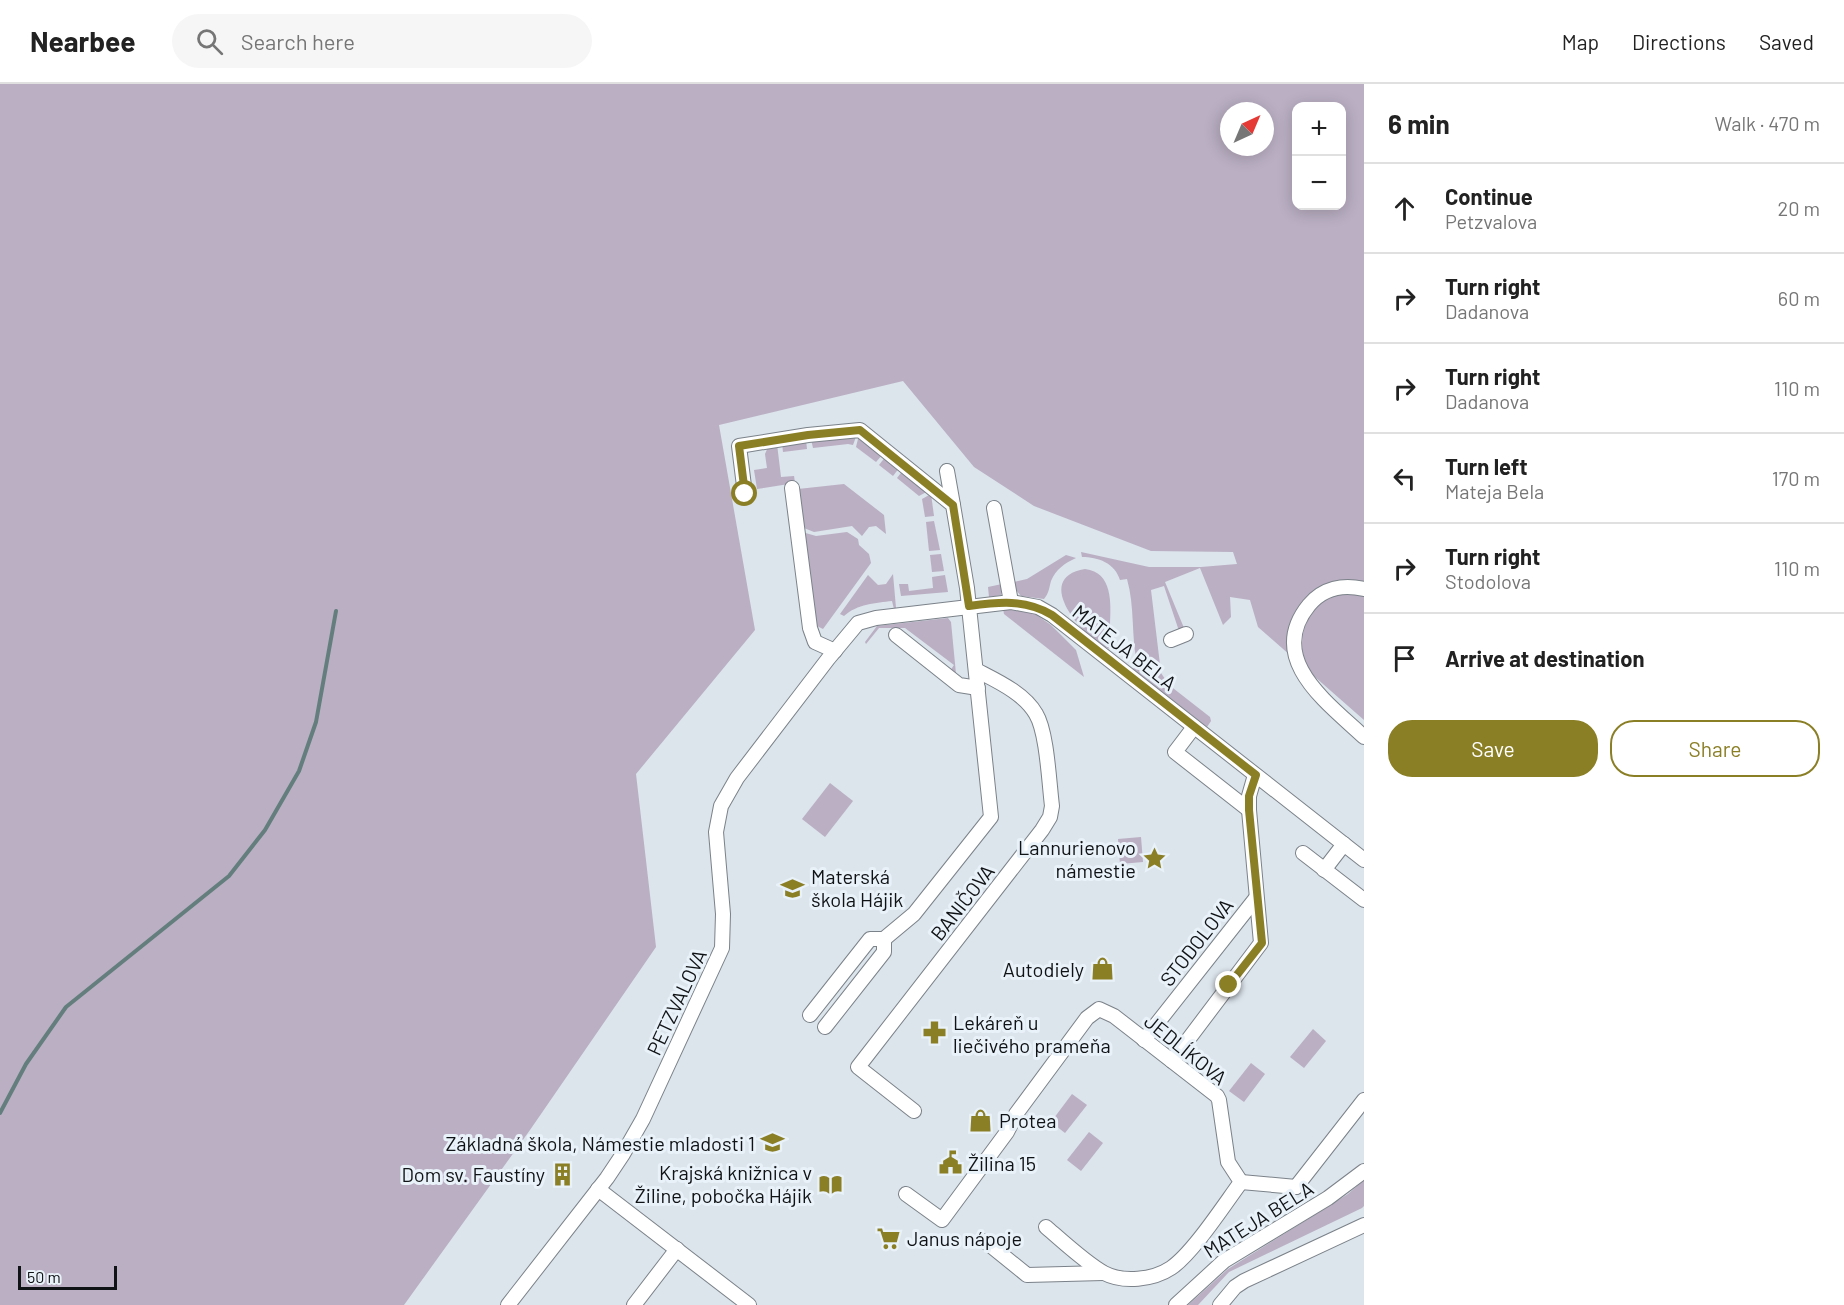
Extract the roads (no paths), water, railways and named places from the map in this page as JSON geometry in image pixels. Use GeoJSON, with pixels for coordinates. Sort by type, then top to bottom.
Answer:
{"type":"FeatureCollection","features":[{"type":"Feature","properties":{"kind":"street"},"geometry":{"type":"LineString","coordinates":[[745,494],[739,446],[808,435],[860,430],[953,505]]}},
{"type":"Feature","properties":{"kind":"street","name":"BANIČOVA"},"geometry":{"type":"LineString","coordinates":[[810,1015],[870,939],[885,939],[914,914],[991,817],[969,606],[947,471]]}},
{"type":"Feature","properties":{"kind":"street"},"geometry":{"type":"LineString","coordinates":[[792,488],[810,628],[815,642],[835,651]]}},
{"type":"Feature","properties":{"kind":"street"},"geometry":{"type":"LineString","coordinates":[[994,508],[1011,602]]}},
{"type":"Feature","properties":{"kind":"street"},"geometry":{"type":"LineString","coordinates":[[1364,589],[1340,587],[1321,595],[1304,612],[1298,622],[1294,646],[1295,657],[1306,681],[1364,737]]}},
{"type":"Feature","properties":{"kind":"street","name":"MATEJA BELA"},"geometry":{"type":"LineString","coordinates":[[823,665],[858,623],[876,618],[1011,602],[1038,607],[1052,615],[1364,860]]}},
{"type":"Feature","properties":{"kind":"street"},"geometry":{"type":"LineString","coordinates":[[1171,640],[1186,634]]}},
{"type":"Feature","properties":{"kind":"street"},"geometry":{"type":"LineString","coordinates":[[896,635],[959,685],[978,688]]}},
{"type":"Feature","properties":{"kind":"street","name":"PETZVALOVA"},"geometry":{"type":"LineString","coordinates":[[508,1305],[598,1189],[623,1154],[643,1119],[722,948],[723,914],[716,832],[721,806],[737,778],[823,665]]}},
{"type":"Feature","properties":{"kind":"street","name":"BANIČOVA"},"geometry":{"type":"LineString","coordinates":[[914,1111],[858,1067],[1042,830],[1050,817],[1052,806],[1042,727],[1036,713],[1026,702],[1001,683],[976,670]]}},
{"type":"Feature","properties":{"kind":"street"},"geometry":{"type":"LineString","coordinates":[[1194,727],[1175,752],[1249,810]]}},
{"type":"Feature","properties":{"kind":"street","name":"STODOLOVA"},"geometry":{"type":"LineString","coordinates":[[1172,1061],[1262,943],[1249,810],[1249,796],[1256,775]]}},
{"type":"Feature","properties":{"kind":"street"},"geometry":{"type":"LineString","coordinates":[[1324,870],[1344,844]]}},
{"type":"Feature","properties":{"kind":"street"},"geometry":{"type":"LineString","coordinates":[[1303,853],[1364,900]]}},
{"type":"Feature","properties":{"kind":"street","name":"STODOLOVA"},"geometry":{"type":"LineString","coordinates":[[1144,1040],[1256,898]]}},
{"type":"Feature","properties":{"kind":"street","name":"BANIČOVA"},"geometry":{"type":"LineString","coordinates":[[825,1027],[884,951],[885,939]]}},
{"type":"Feature","properties":{"kind":"street","name":"JEDLÍKOVA"},"geometry":{"type":"LineString","coordinates":[[906,1194],[942,1220],[1007,1132],[1016,1114],[1063,1050],[1087,1018],[1099,1010],[1114,1016],[1219,1100],[1228,1162],[1241,1182]]}},
{"type":"Feature","properties":{"kind":"street","name":"MATEJA BELA"},"geometry":{"type":"LineString","coordinates":[[1241,1182],[1296,1187],[1364,1100]]}},
{"type":"Feature","properties":{"kind":"street","name":"MATEJA BELA"},"geometry":{"type":"LineString","coordinates":[[1176,1305],[1224,1261],[1353,1181],[1364,1171]]}},
{"type":"Feature","properties":{"kind":"street"},"geometry":{"type":"LineString","coordinates":[[985,1241],[1027,1275],[1103,1273],[1118,1278],[1146,1277],[1171,1268],[1180,1260],[1241,1182]]}},
{"type":"Feature","properties":{"kind":"street"},"geometry":{"type":"LineString","coordinates":[[1296,1187],[1311,1208]]}},
{"type":"Feature","properties":{"kind":"street"},"geometry":{"type":"LineString","coordinates":[[598,1189],[677,1249],[734,1300],[749,1305]]}},
{"type":"Feature","properties":{"kind":"street"},"geometry":{"type":"LineString","coordinates":[[1220,1305],[1235,1287],[1244,1281],[1364,1225]]}},
{"type":"Feature","properties":{"kind":"street"},"geometry":{"type":"LineString","coordinates":[[1046,1227],[1103,1273]]}},
{"type":"Feature","properties":{"kind":"street"},"geometry":{"type":"LineString","coordinates":[[634,1305],[677,1249]]}},
{"type":"Feature","properties":{"kind":"waterway"},"geometry":{"type":"LineString","coordinates":[[0,1113],[26,1064],[66,1007],[229,876],[265,830],[299,771],[316,722],[336,611]]}},
{"type":"Feature","properties":{"kind":"place","name":"Lannurienovo námestie"},"geometry":{"type":"Point","coordinates":[1154,859]}},
{"type":"Feature","properties":{"kind":"place","name":"Materská škola Hájik"},"geometry":{"type":"Point","coordinates":[793,888]}},
{"type":"Feature","properties":{"kind":"place","name":"Autodiely"},"geometry":{"type":"Point","coordinates":[1102,969]}},
{"type":"Feature","properties":{"kind":"place","name":"Lekáreň u liečivého prameňa"},"geometry":{"type":"Point","coordinates":[935,1033]}},
{"type":"Feature","properties":{"kind":"place","name":"Protea"},"geometry":{"type":"Point","coordinates":[981,1120]}},
{"type":"Feature","properties":{"kind":"place","name":"Základná škola, Námestie mladosti 1"},"geometry":{"type":"Point","coordinates":[773,1143]}},
{"type":"Feature","properties":{"kind":"place","name":"Žilina 15"},"geometry":{"type":"Point","coordinates":[950,1163]}},
{"type":"Feature","properties":{"kind":"place","name":"Dom sv. Faustíny"},"geometry":{"type":"Point","coordinates":[563,1174]}},
{"type":"Feature","properties":{"kind":"place","name":"Krajská knižnica v Žiline, pobočka Hájik"},"geometry":{"type":"Point","coordinates":[830,1184]}},
{"type":"Feature","properties":{"kind":"place","name":"Janus nápoje"},"geometry":{"type":"Point","coordinates":[889,1238]}}]}
